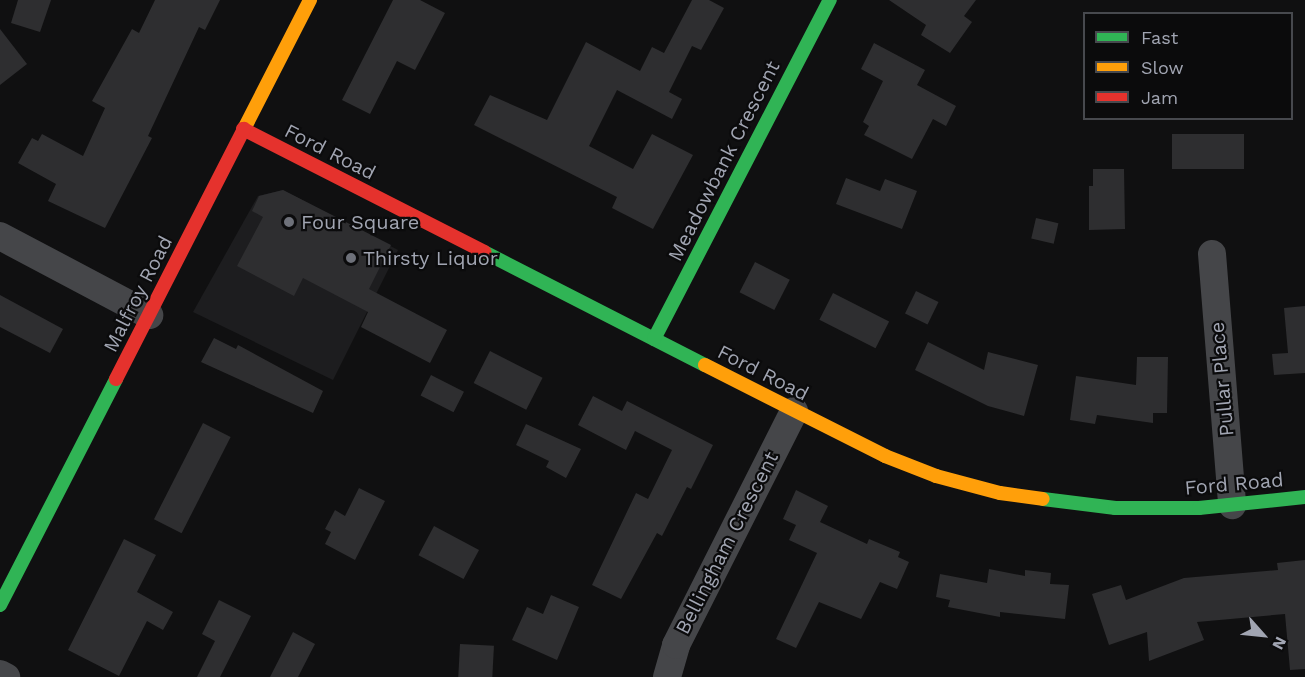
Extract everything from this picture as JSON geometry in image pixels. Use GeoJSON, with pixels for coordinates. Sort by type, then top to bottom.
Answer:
{"type":"FeatureCollection","features":[{"type":"Feature","properties":{"kind":"street","name":"Malfroy Road"},"geometry":{"type":"LineString","coordinates":[[0,605],[310,0]]}},
{"type":"Feature","properties":{"kind":"street","name":"Meadowbank Crescent"},"geometry":{"type":"LineString","coordinates":[[654,339],[830,0]]}},
{"type":"Feature","properties":{"kind":"street","name":"Ford Road"},"geometry":{"type":"LineString","coordinates":[[243,129],[885,456],[1000,493],[1115,508],[1232,505],[1305,497]]}},
{"type":"Feature","properties":{"kind":"street"},"geometry":{"type":"LineString","coordinates":[[0,236],[149,315]]}},
{"type":"Feature","properties":{"kind":"street","name":"Pullar Place"},"geometry":{"type":"LineString","coordinates":[[1212,254],[1232,505]]}},
{"type":"Feature","properties":{"kind":"street","name":"Bellingham Crescent"},"geometry":{"type":"LineString","coordinates":[[667,677],[676,645],[794,411]]}},
{"type":"Feature","properties":{"kind":"street"},"geometry":{"type":"LineString","coordinates":[[0,674],[6,677]]}},
{"type":"Feature","properties":{"kind":"shaded area"},"geometry":{"type":"Polygon","coordinates":[[[283,190],[398,250],[333,380],[193,312],[258,196],[283,190]]]}},
{"type":"Feature","properties":{"kind":"building"},"geometry":{"type":"Polygon","coordinates":[[[18,0],[51,0],[40,32],[11,23],[18,0]]]}},
{"type":"Feature","properties":{"kind":"building"},"geometry":{"type":"Polygon","coordinates":[[[155,0],[220,0],[205,30],[199,27],[148,136],[152,138],[105,228],[48,201],[56,184],[18,163],[32,138],[38,141],[42,134],[83,156],[105,108],[92,101],[132,29],[139,33],[155,0]]]}},
{"type":"Feature","properties":{"kind":"building"},"geometry":{"type":"Polygon","coordinates":[[[393,0],[420,0],[445,13],[415,70],[397,61],[370,114],[342,100],[393,0]]]}},
{"type":"Feature","properties":{"kind":"building"},"geometry":{"type":"Polygon","coordinates":[[[692,0],[709,0],[724,8],[701,50],[692,46],[669,92],[682,99],[672,119],[617,90],[589,146],[633,169],[652,134],[693,155],[653,229],[612,208],[617,197],[474,125],[490,95],[547,120],[586,42],[640,71],[652,47],[664,53],[692,0]]]}},
{"type":"Feature","properties":{"kind":"building"},"geometry":{"type":"Polygon","coordinates":[[[889,0],[976,0],[964,16],[972,22],[950,53],[921,35],[926,25],[889,0]]]}},
{"type":"Feature","properties":{"kind":"building"},"geometry":{"type":"Polygon","coordinates":[[[0,29],[27,64],[0,85],[0,29]]]}},
{"type":"Feature","properties":{"kind":"building"},"geometry":{"type":"Polygon","coordinates":[[[874,43],[925,70],[917,85],[956,106],[946,126],[933,119],[912,159],[864,135],[869,126],[863,122],[883,81],[861,69],[874,43]]]}},
{"type":"Feature","properties":{"kind":"building"},"geometry":{"type":"Polygon","coordinates":[[[1172,134],[1244,134],[1244,169],[1172,169],[1172,134]]]}},
{"type":"Feature","properties":{"kind":"building"},"geometry":{"type":"Polygon","coordinates":[[[1093,169],[1124,169],[1125,229],[1089,230],[1089,186],[1093,186],[1093,169]]]}},
{"type":"Feature","properties":{"kind":"building"},"geometry":{"type":"Polygon","coordinates":[[[846,178],[880,191],[885,179],[917,191],[902,229],[836,204],[846,178]]]}},
{"type":"Feature","properties":{"kind":"building"},"geometry":{"type":"Polygon","coordinates":[[[283,190],[391,245],[369,289],[447,330],[430,363],[361,327],[368,312],[303,278],[294,296],[237,266],[263,217],[252,211],[259,196],[283,190]]]}},
{"type":"Feature","properties":{"kind":"building"},"geometry":{"type":"Polygon","coordinates":[[[1036,218],[1058,223],[1054,244],[1031,238],[1036,218]]]}},
{"type":"Feature","properties":{"kind":"building"},"geometry":{"type":"Polygon","coordinates":[[[755,262],[790,280],[774,310],[740,292],[755,262]]]}},
{"type":"Feature","properties":{"kind":"building"},"geometry":{"type":"Polygon","coordinates":[[[916,291],[938,302],[928,324],[905,313],[916,291]]]}},
{"type":"Feature","properties":{"kind":"building"},"geometry":{"type":"Polygon","coordinates":[[[833,293],[889,322],[876,348],[819,320],[833,293]]]}},
{"type":"Feature","properties":{"kind":"building"},"geometry":{"type":"Polygon","coordinates":[[[0,295],[63,329],[50,353],[0,327],[0,295]]]}},
{"type":"Feature","properties":{"kind":"building"},"geometry":{"type":"Polygon","coordinates":[[[1305,306],[1305,373],[1274,375],[1272,354],[1288,353],[1284,308],[1305,306]]]}},
{"type":"Feature","properties":{"kind":"building"},"geometry":{"type":"Polygon","coordinates":[[[214,338],[236,349],[238,345],[323,391],[313,413],[201,362],[214,338]]]}},
{"type":"Feature","properties":{"kind":"building"},"geometry":{"type":"Polygon","coordinates":[[[928,342],[984,370],[988,352],[1038,365],[1024,416],[988,406],[915,370],[928,342]]]}},
{"type":"Feature","properties":{"kind":"building"},"geometry":{"type":"Polygon","coordinates":[[[490,351],[543,378],[526,410],[474,383],[490,351]]]}},
{"type":"Feature","properties":{"kind":"building"},"geometry":{"type":"Polygon","coordinates":[[[1137,357],[1168,357],[1167,413],[1153,413],[1153,423],[1097,415],[1095,424],[1070,420],[1076,376],[1136,385],[1137,357]]]}},
{"type":"Feature","properties":{"kind":"building"},"geometry":{"type":"Polygon","coordinates":[[[431,375],[464,392],[454,412],[421,395],[431,375]]]}},
{"type":"Feature","properties":{"kind":"building"},"geometry":{"type":"Polygon","coordinates":[[[593,396],[622,411],[627,401],[713,445],[691,489],[687,487],[662,536],[657,533],[621,599],[592,585],[636,493],[648,499],[672,450],[635,431],[626,450],[578,425],[593,396]]]}},
{"type":"Feature","properties":{"kind":"building"},"geometry":{"type":"Polygon","coordinates":[[[203,423],[231,437],[182,533],[154,519],[203,423]]]}},
{"type":"Feature","properties":{"kind":"building"},"geometry":{"type":"Polygon","coordinates":[[[526,424],[581,449],[566,478],[546,467],[549,461],[516,445],[526,424]]]}},
{"type":"Feature","properties":{"kind":"building"},"geometry":{"type":"Polygon","coordinates":[[[359,488],[385,501],[355,560],[325,544],[331,532],[325,529],[335,510],[345,516],[359,488]]]}},
{"type":"Feature","properties":{"kind":"building"},"geometry":{"type":"Polygon","coordinates":[[[796,490],[828,506],[820,522],[867,544],[869,539],[900,552],[898,557],[909,562],[897,589],[880,582],[861,619],[819,602],[796,648],[776,639],[817,553],[789,540],[796,525],[783,519],[796,490]]]}},
{"type":"Feature","properties":{"kind":"building"},"geometry":{"type":"Polygon","coordinates":[[[434,526],[479,550],[464,579],[419,555],[434,526]]]}},
{"type":"Feature","properties":{"kind":"building"},"geometry":{"type":"Polygon","coordinates":[[[124,539],[156,555],[137,592],[173,612],[163,630],[147,621],[119,676],[68,650],[124,539]]]}},
{"type":"Feature","properties":{"kind":"building"},"geometry":{"type":"Polygon","coordinates":[[[1305,560],[1305,669],[1290,670],[1285,614],[1197,622],[1204,640],[1149,661],[1147,632],[1109,645],[1092,594],[1121,585],[1126,600],[1184,578],[1278,570],[1277,563],[1305,560]]]}},
{"type":"Feature","properties":{"kind":"building"},"geometry":{"type":"Polygon","coordinates":[[[989,569],[1025,576],[1025,570],[1051,573],[1050,584],[1069,585],[1065,619],[1000,612],[1000,617],[948,607],[950,600],[936,597],[940,574],[987,583],[989,569]]]}},
{"type":"Feature","properties":{"kind":"building"},"geometry":{"type":"Polygon","coordinates":[[[551,595],[579,607],[557,660],[512,640],[527,607],[543,614],[551,595]]]}},
{"type":"Feature","properties":{"kind":"building"},"geometry":{"type":"Polygon","coordinates":[[[219,600],[251,616],[220,677],[197,677],[215,641],[202,634],[219,600]]]}},
{"type":"Feature","properties":{"kind":"building"},"geometry":{"type":"Polygon","coordinates":[[[293,632],[315,644],[298,677],[270,677],[293,632]]]}},
{"type":"Feature","properties":{"kind":"building"},"geometry":{"type":"Polygon","coordinates":[[[460,644],[494,646],[492,677],[458,677],[460,644]]]}},
{"type":"Feature","properties":{"kind":"traffic: fast"},"geometry":{"type":"LineString","coordinates":[[654,339],[830,0]]}},
{"type":"Feature","properties":{"kind":"traffic: fast"},"geometry":{"type":"LineString","coordinates":[[484,252],[705,365]]}},
{"type":"Feature","properties":{"kind":"traffic: fast"},"geometry":{"type":"LineString","coordinates":[[0,605],[116,379]]}},
{"type":"Feature","properties":{"kind":"traffic: fast"},"geometry":{"type":"LineString","coordinates":[[1043,499],[1115,508],[1199,508],[1305,497]]}},
{"type":"Feature","properties":{"kind":"traffic: slow"},"geometry":{"type":"LineString","coordinates":[[244,129],[310,0]]}},
{"type":"Feature","properties":{"kind":"traffic: slow"},"geometry":{"type":"LineString","coordinates":[[705,365],[885,456],[936,476],[1000,493],[1043,499]]}},
{"type":"Feature","properties":{"kind":"traffic: jam"},"geometry":{"type":"LineString","coordinates":[[243,129],[484,252]]}},
{"type":"Feature","properties":{"kind":"traffic: jam"},"geometry":{"type":"LineString","coordinates":[[116,379],[244,129]]}},
{"type":"Feature","properties":{"kind":"place","name":"Four Square"},"geometry":{"type":"Point","coordinates":[289,222]}},
{"type":"Feature","properties":{"kind":"place","name":"Thirsty Liquor"},"geometry":{"type":"Point","coordinates":[351,258]}}]}
